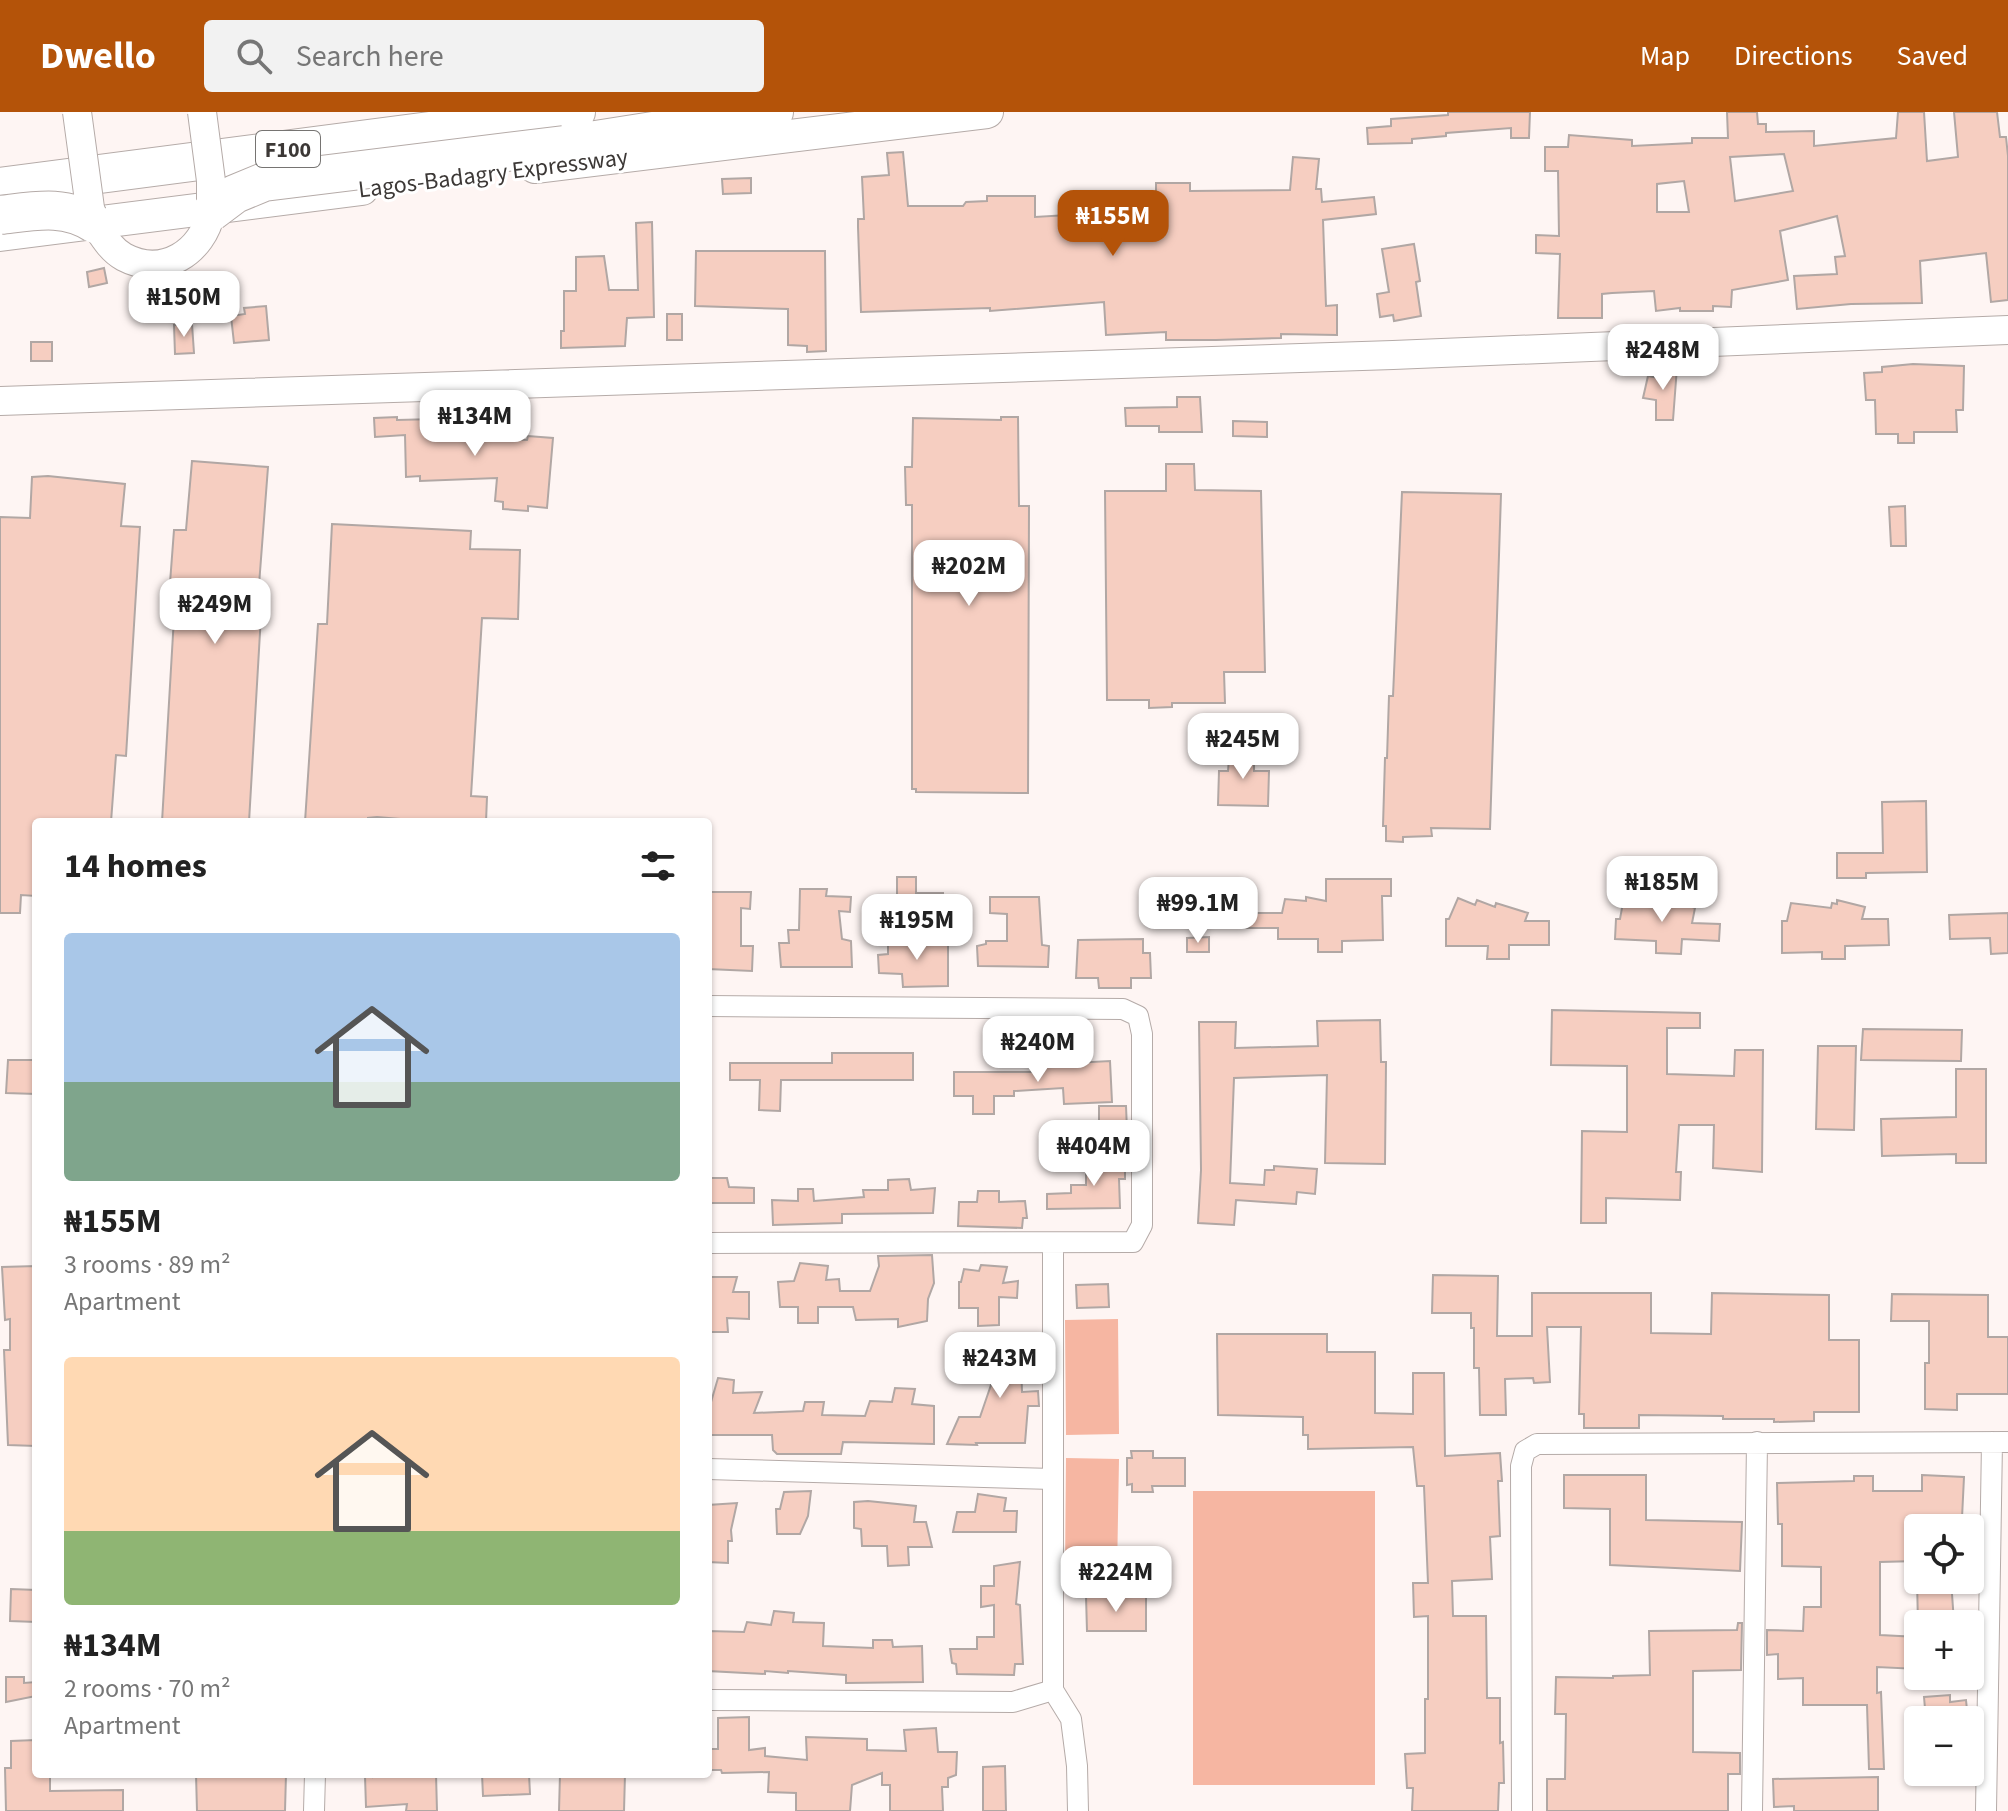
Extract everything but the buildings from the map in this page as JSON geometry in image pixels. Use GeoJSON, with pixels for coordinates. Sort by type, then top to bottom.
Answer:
{"type":"FeatureCollection","features":[{"type":"Feature","properties":{"kind":"highway"},"geometry":{"type":"LineString","coordinates":[[211,212],[235,194],[264,182],[570,128],[774,112]]}},
{"type":"Feature","properties":{"kind":"highway","name":"Lagos-Badagry Expressway"},"geometry":{"type":"LineString","coordinates":[[0,187],[570,128]]}},
{"type":"Feature","properties":{"kind":"highway"},"geometry":{"type":"LineString","coordinates":[[0,215],[68,211],[95,224]]}},
{"type":"Feature","properties":{"kind":"main road"},"geometry":{"type":"LineString","coordinates":[[77,112],[95,224],[112,248],[143,264],[162,264],[178,259],[199,243],[206,230],[211,212],[211,181],[202,112]]}},
{"type":"Feature","properties":{"kind":"main road","name":"Lagos-Badagry Expressway"},"geometry":{"type":"LineString","coordinates":[[0,235],[987,112]]}},
{"type":"Feature","properties":{"kind":"main road"},"geometry":{"type":"LineString","coordinates":[[0,387],[1395,344],[2008,319]]}},
{"type":"Feature","properties":{"kind":"main road"},"geometry":{"type":"LineString","coordinates":[[0,401],[1393,355],[2008,330]]}},
{"type":"Feature","properties":{"kind":"street"},"geometry":{"type":"LineString","coordinates":[[712,1006],[1123,1009],[1138,1016],[1142,1034],[1142,1225],[1133,1242],[712,1243]]}},
{"type":"Feature","properties":{"kind":"street"},"geometry":{"type":"LineString","coordinates":[[1053,1243],[1053,1690],[1071,1719],[1077,1766],[1078,1811]]}},
{"type":"Feature","properties":{"kind":"street"},"geometry":{"type":"LineString","coordinates":[[1752,1811],[1757,1442]]}},
{"type":"Feature","properties":{"kind":"street"},"geometry":{"type":"LineString","coordinates":[[1522,1811],[1521,1466],[1525,1451],[1537,1444],[2000,1442],[1999,1674],[1986,1811]]}},
{"type":"Feature","properties":{"kind":"street"},"geometry":{"type":"LineString","coordinates":[[712,1469],[1053,1479]]}},
{"type":"Feature","properties":{"kind":"street"},"geometry":{"type":"LineString","coordinates":[[712,1700],[1013,1702],[1053,1690]]}},
{"type":"Feature","properties":{"kind":"street"},"geometry":{"type":"LineString","coordinates":[[314,1811],[315,1778]]}},
{"type":"Feature","properties":{"kind":"shaded area"},"geometry":{"type":"Polygon","coordinates":[[[1118,1319],[1119,1434],[1066,1435],[1065,1320],[1118,1319]]]}},
{"type":"Feature","properties":{"kind":"shaded area"},"geometry":{"type":"Polygon","coordinates":[[[1066,1458],[1119,1459],[1117,1574],[1065,1573],[1066,1458]]]}},
{"type":"Feature","properties":{"kind":"shaded area"},"geometry":{"type":"Polygon","coordinates":[[[1193,1491],[1375,1491],[1375,1785],[1193,1785],[1193,1491]]]}}]}
